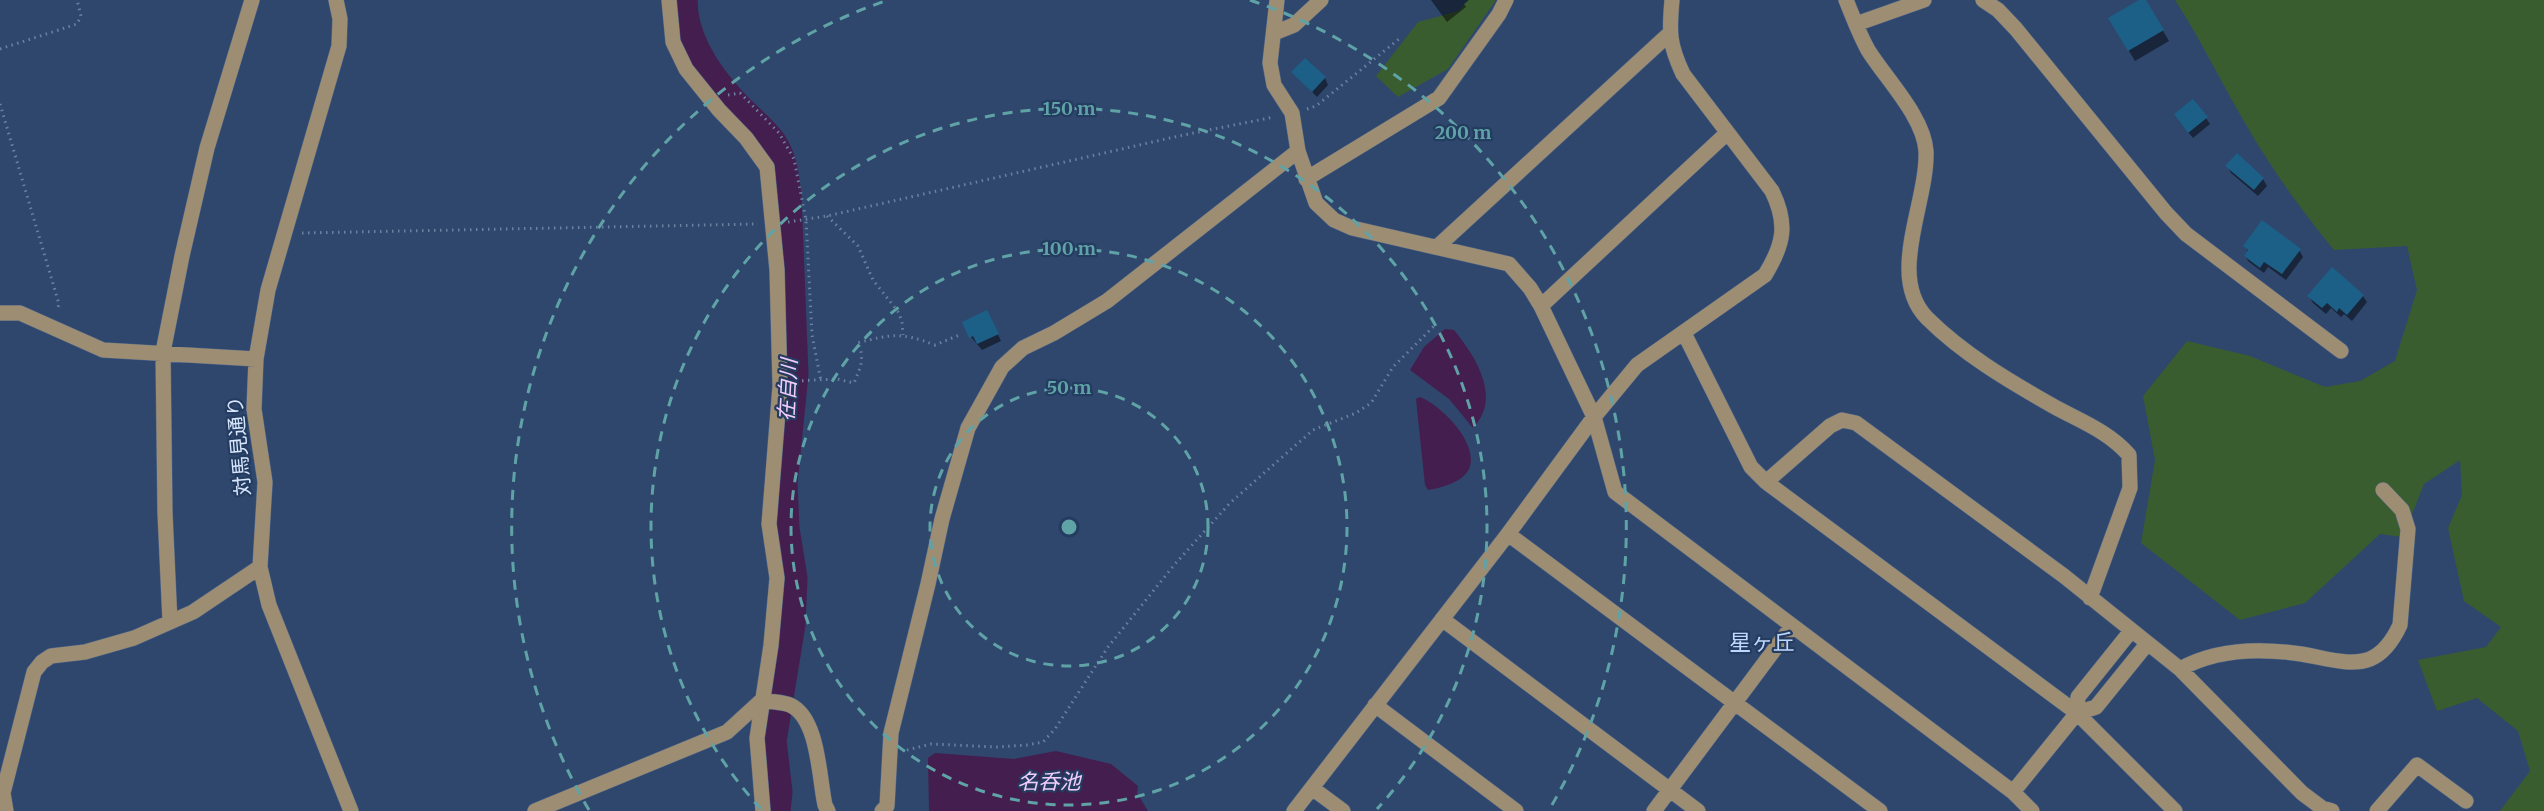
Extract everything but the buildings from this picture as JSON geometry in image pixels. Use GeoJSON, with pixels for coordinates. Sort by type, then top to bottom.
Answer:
{"type":"FeatureCollection","features":[{"type":"Feature","properties":{"kind":"street"},"geometry":{"type":"LineString","coordinates":[[170,622],[165,513],[163,352],[207,148],[252,0]]}},
{"type":"Feature","properties":{"kind":"street","name":"対馬見通り"},"geometry":{"type":"LineString","coordinates":[[336,0],[340,19],[339,46],[268,290],[256,359],[254,409],[265,482],[260,535],[260,567],[269,605],[351,811]]}},
{"type":"Feature","properties":{"kind":"street"},"geometry":{"type":"LineString","coordinates":[[669,0],[674,42],[686,69],[746,138],[767,167],[777,270],[780,382],[770,524],[777,578],[771,645],[757,738],[763,811]]}},
{"type":"Feature","properties":{"kind":"street"},"geometry":{"type":"LineString","coordinates":[[1277,0],[1270,72],[1274,85],[1292,113],[1298,151],[1316,203],[1334,219],[1352,228],[1509,264],[1530,288],[1541,306],[1594,417],[1615,492],[2013,792],[2032,811]]}},
{"type":"Feature","properties":{"kind":"street"},"geometry":{"type":"LineString","coordinates":[[1275,33],[1294,25],[1321,0]]}},
{"type":"Feature","properties":{"kind":"street"},"geometry":{"type":"LineString","coordinates":[[1306,179],[1439,98],[1506,0]]}},
{"type":"Feature","properties":{"kind":"street"},"geometry":{"type":"LineString","coordinates":[[1294,811],[1508,534],[1594,417],[1637,365],[1765,275],[1777,255],[1782,234],[1782,211],[1772,191],[1683,74],[1673,52],[1669,34],[1672,0]]}},
{"type":"Feature","properties":{"kind":"street"},"geometry":{"type":"LineString","coordinates":[[1846,0],[1868,48],[1923,134],[1925,167],[1908,270],[1912,298],[1926,317],[1975,358],[2031,393],[2101,430],[2119,443],[2129,455],[2130,488],[2090,598]]}},
{"type":"Feature","properties":{"kind":"street"},"geometry":{"type":"LineString","coordinates":[[1856,24],[1924,0]]}},
{"type":"Feature","properties":{"kind":"street"},"geometry":{"type":"LineString","coordinates":[[1983,0],[1998,10],[2016,29],[2166,213],[2186,234],[2341,351]]}},
{"type":"Feature","properties":{"kind":"street"},"geometry":{"type":"LineString","coordinates":[[1437,247],[1669,34]]}},
{"type":"Feature","properties":{"kind":"street"},"geometry":{"type":"LineString","coordinates":[[1541,306],[1727,133]]}},
{"type":"Feature","properties":{"kind":"street"},"geometry":{"type":"LineString","coordinates":[[882,811],[887,806],[891,733],[945,508],[968,428],[1002,367],[1023,348],[1107,302],[1298,151]]}},
{"type":"Feature","properties":{"kind":"street"},"geometry":{"type":"LineString","coordinates":[[0,314],[20,313],[103,350],[256,359]]}},
{"type":"Feature","properties":{"kind":"street"},"geometry":{"type":"LineString","coordinates":[[1684,333],[1751,466],[1766,482],[2076,713],[2175,811]]}},
{"type":"Feature","properties":{"kind":"street"},"geometry":{"type":"LineString","coordinates":[[1766,482],[1830,426],[1842,420],[1856,423],[2090,598],[2180,669],[2302,793],[2322,808],[2332,811]]}},
{"type":"Feature","properties":{"kind":"street"},"geometry":{"type":"LineString","coordinates":[[2180,669],[2223,654],[2251,651],[2271,650],[2347,661],[2369,659],[2382,651],[2393,639],[2400,625],[2408,529],[2402,510],[2383,490]]}},
{"type":"Feature","properties":{"kind":"street"},"geometry":{"type":"LineString","coordinates":[[1508,534],[1880,811]]}},
{"type":"Feature","properties":{"kind":"street"},"geometry":{"type":"LineString","coordinates":[[6,811],[3,793],[34,672],[42,662],[51,656],[85,652],[134,638],[216,598],[260,567]]}},
{"type":"Feature","properties":{"kind":"street"},"geometry":{"type":"LineString","coordinates":[[1442,619],[1698,811]]}},
{"type":"Feature","properties":{"kind":"street"},"geometry":{"type":"LineString","coordinates":[[1654,811],[1792,626]]}},
{"type":"Feature","properties":{"kind":"street"},"geometry":{"type":"LineString","coordinates":[[2013,792],[2076,713],[2078,697],[2131,631]]}},
{"type":"Feature","properties":{"kind":"street"},"geometry":{"type":"LineString","coordinates":[[2076,713],[2096,707],[2147,644]]}},
{"type":"Feature","properties":{"kind":"street"},"geometry":{"type":"LineString","coordinates":[[535,811],[727,732],[762,700]]}},
{"type":"Feature","properties":{"kind":"street"},"geometry":{"type":"LineString","coordinates":[[762,700],[790,705],[801,714],[810,727],[828,811]]}},
{"type":"Feature","properties":{"kind":"street"},"geometry":{"type":"LineString","coordinates":[[1375,705],[1516,811]]}},
{"type":"Feature","properties":{"kind":"street"},"geometry":{"type":"LineString","coordinates":[[2377,811],[2417,765],[2466,801]]}},
{"type":"Feature","properties":{"kind":"street"},"geometry":{"type":"LineString","coordinates":[[1312,788],[1343,811]]}},
{"type":"Feature","properties":{"kind":"path"},"geometry":{"type":"LineString","coordinates":[[0,49],[77,24],[81,16],[77,0]]}},
{"type":"Feature","properties":{"kind":"path"},"geometry":{"type":"LineString","coordinates":[[283,234],[772,224],[806,220],[1316,106],[1399,39]]}},
{"type":"Feature","properties":{"kind":"path"},"geometry":{"type":"LineString","coordinates":[[715,105],[731,93],[740,93],[779,133],[794,159],[803,216],[806,220],[812,335],[821,381]]}},
{"type":"Feature","properties":{"kind":"path"},"geometry":{"type":"LineString","coordinates":[[0,104],[59,304],[50,326]]}},
{"type":"Feature","properties":{"kind":"path"},"geometry":{"type":"LineString","coordinates":[[827,216],[858,246],[873,280],[899,313],[903,335]]}},
{"type":"Feature","properties":{"kind":"path"},"geometry":{"type":"LineString","coordinates":[[889,759],[910,748],[931,744],[997,747],[1043,742],[1055,729],[1108,647],[1175,564],[1230,503],[1313,430],[1356,413],[1371,403],[1393,367],[1434,326]]}},
{"type":"Feature","properties":{"kind":"path"},"geometry":{"type":"LineString","coordinates":[[780,382],[837,379],[854,383],[861,367],[862,350],[857,343],[886,336],[903,335],[935,345],[962,334]]}},
{"type":"Feature","properties":{"kind":"green space"},"geometry":{"type":"Polygon","coordinates":[[[1468,0],[1496,0],[1448,69],[1398,97],[1376,76],[1418,22],[1459,11],[1468,0]]]}},
{"type":"Feature","properties":{"kind":"green space"},"geometry":{"type":"Polygon","coordinates":[[[2175,0],[2544,0],[2544,811],[2500,811],[2530,771],[2518,731],[2477,698],[2437,711],[2418,660],[2486,647],[2501,627],[2464,601],[2448,528],[2462,495],[2460,460],[2424,484],[2403,537],[2380,534],[2305,603],[2240,620],[2141,543],[2155,460],[2143,396],[2187,341],[2250,356],[2325,387],[2360,381],[2395,361],[2417,290],[2407,246],[2334,250],[2298,204],[2265,156],[2175,0]]]}},
{"type":"Feature","properties":{"kind":"water"},"geometry":{"type":"Polygon","coordinates":[[[1445,329],[1454,330],[1470,352],[1483,378],[1486,391],[1485,404],[1473,428],[1449,399],[1410,370],[1424,347],[1445,329]]]}},
{"type":"Feature","properties":{"kind":"water"},"geometry":{"type":"Polygon","coordinates":[[[1420,397],[1429,401],[1448,417],[1464,437],[1471,459],[1466,474],[1457,481],[1428,490],[1425,485],[1416,399],[1420,397]]]}},
{"type":"Feature","properties":{"kind":"water","name":"名呑池"},"geometry":{"type":"Polygon","coordinates":[[[1056,751],[1111,764],[1138,786],[1137,793],[1148,811],[929,811],[928,758],[935,753],[1014,759],[1056,751]]]}},
{"type":"Feature","properties":{"kind":"waterway","name":"在自川"},"geometry":{"type":"LineString","coordinates":[[681,0],[685,29],[696,56],[721,92],[761,132],[774,149],[779,162],[785,196],[792,374],[781,483],[783,529],[791,578],[789,624],[770,741],[776,792],[774,811]]}},
{"type":"Feature","properties":{"kind":"district","name":"星ヶ丘"},"geometry":{"type":"Point","coordinates":[1762,642]}}]}
